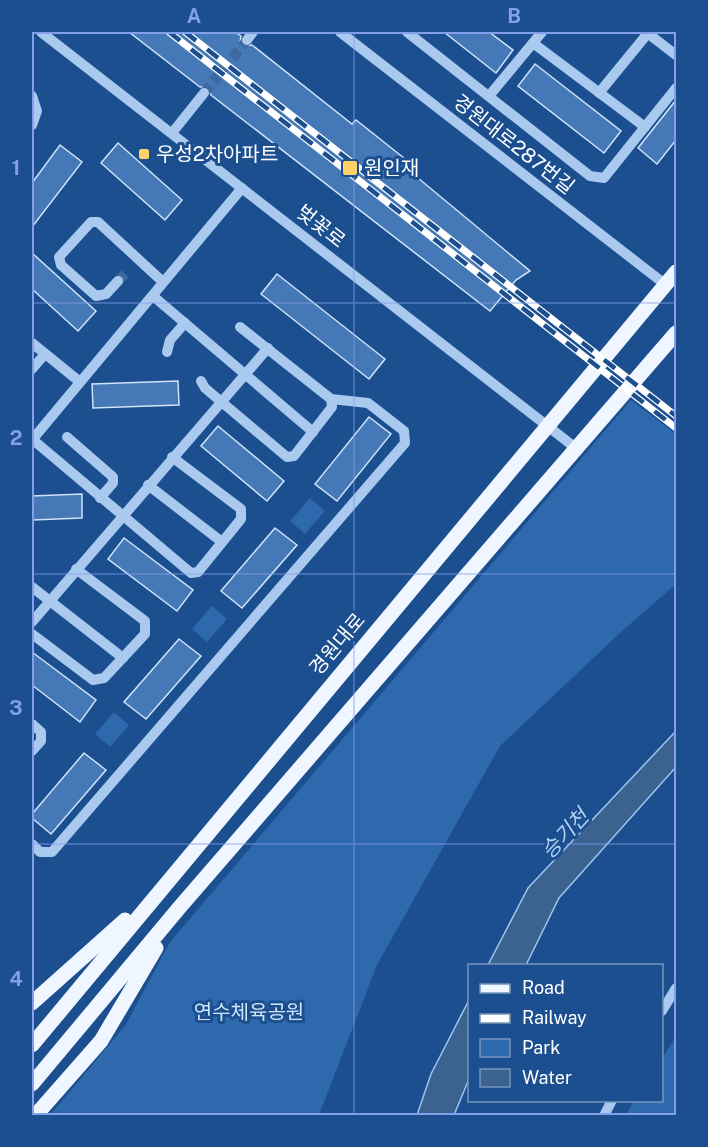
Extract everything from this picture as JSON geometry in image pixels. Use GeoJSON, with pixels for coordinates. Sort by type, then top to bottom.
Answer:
{"type":"FeatureCollection","features":[{"type":"Feature","properties":{"kind":"main road","name":"경원대로"},"geometry":{"type":"LineString","coordinates":[[32,1045],[156,892],[676,272]]}},
{"type":"Feature","properties":{"kind":"main road"},"geometry":{"type":"LineString","coordinates":[[32,1084],[82,1027],[179,908],[676,333]]}},
{"type":"Feature","properties":{"kind":"main road"},"geometry":{"type":"LineString","coordinates":[[32,1003],[156,892]]}},
{"type":"Feature","properties":{"kind":"main road"},"geometry":{"type":"LineString","coordinates":[[35,1116],[101,1041],[179,908]]}},
{"type":"Feature","properties":{"kind":"street","name":"벚꽃로"},"geometry":{"type":"LineString","coordinates":[[41,32],[577,450]]}},
{"type":"Feature","properties":{"kind":"street","name":"경원대로287번길"},"geometry":{"type":"LineString","coordinates":[[340,32],[666,285]]}},
{"type":"Feature","properties":{"kind":"street"},"geometry":{"type":"LineString","coordinates":[[407,32],[590,176],[604,178],[676,87]]}},
{"type":"Feature","properties":{"kind":"street"},"geometry":{"type":"LineString","coordinates":[[489,96],[542,32]]}},
{"type":"Feature","properties":{"kind":"street"},"geometry":{"type":"LineString","coordinates":[[599,93],[647,32],[676,55]]}},
{"type":"Feature","properties":{"kind":"street"},"geometry":{"type":"LineString","coordinates":[[533,43],[645,127]]}},
{"type":"Feature","properties":{"kind":"street"},"geometry":{"type":"LineString","coordinates":[[172,134],[204,93]]}},
{"type":"Feature","properties":{"kind":"street"},"geometry":{"type":"LineString","coordinates":[[32,96],[37,111],[32,125]]}},
{"type":"Feature","properties":{"kind":"street"},"geometry":{"type":"LineString","coordinates":[[172,457],[241,509],[241,519],[198,572],[191,573],[120,516],[32,439],[242,188]]}},
{"type":"Feature","properties":{"kind":"street"},"geometry":{"type":"LineString","coordinates":[[118,281],[106,294],[96,296],[61,265],[59,257],[91,222],[98,222],[163,282]]}},
{"type":"Feature","properties":{"kind":"street"},"geometry":{"type":"LineString","coordinates":[[153,296],[313,432]]}},
{"type":"Feature","properties":{"kind":"street"},"geometry":{"type":"LineString","coordinates":[[167,352],[170,340],[185,323]]}},
{"type":"Feature","properties":{"kind":"street"},"geometry":{"type":"LineString","coordinates":[[32,844],[40,852],[52,852],[405,443],[404,431],[368,404],[331,399],[240,327]]}},
{"type":"Feature","properties":{"kind":"street"},"geometry":{"type":"LineString","coordinates":[[32,343],[80,382]]}},
{"type":"Feature","properties":{"kind":"street"},"geometry":{"type":"LineString","coordinates":[[32,622],[120,516],[268,348]]}},
{"type":"Feature","properties":{"kind":"street"},"geometry":{"type":"LineString","coordinates":[[32,369],[45,354]]}},
{"type":"Feature","properties":{"kind":"street"},"geometry":{"type":"LineString","coordinates":[[201,381],[206,388],[287,457],[294,456],[313,432],[332,406],[331,399]]}},
{"type":"Feature","properties":{"kind":"street"},"geometry":{"type":"LineString","coordinates":[[67,437],[113,477],[113,483],[100,498]]}},
{"type":"Feature","properties":{"kind":"street"},"geometry":{"type":"LineString","coordinates":[[148,485],[222,543]]}},
{"type":"Feature","properties":{"kind":"street"},"geometry":{"type":"LineString","coordinates":[[32,634],[93,680],[104,678],[145,634],[145,621],[76,569]]}},
{"type":"Feature","properties":{"kind":"street"},"geometry":{"type":"LineString","coordinates":[[32,586],[123,658]]}},
{"type":"Feature","properties":{"kind":"street"},"geometry":{"type":"LineString","coordinates":[[32,724],[41,732],[41,741],[32,751]]}},
{"type":"Feature","properties":{"kind":"street"},"geometry":{"type":"LineString","coordinates":[[663,1009],[676,988]]}},
{"type":"Feature","properties":{"kind":"street"},"geometry":{"type":"LineString","coordinates":[[604,1116],[611,1102]]}},
{"type":"Feature","properties":{"kind":"green space","name":"연수체육공원"},"geometry":{"type":"Polygon","coordinates":[[[631,400],[676,434],[676,584],[621,632],[500,746],[377,965],[319,1115],[50,1115],[125,1026],[170,942],[631,400]]]}},
{"type":"Feature","properties":{"kind":"green space"},"geometry":{"type":"Polygon","coordinates":[[[310,498],[325,511],[305,534],[290,521],[310,498]]]}},
{"type":"Feature","properties":{"kind":"green space"},"geometry":{"type":"Polygon","coordinates":[[[212,606],[227,619],[207,642],[192,629],[212,606]]]}},
{"type":"Feature","properties":{"kind":"green space"},"geometry":{"type":"Polygon","coordinates":[[[114,712],[129,725],[110,747],[95,734],[114,712]]]}},
{"type":"Feature","properties":{"kind":"green space"},"geometry":{"type":"Polygon","coordinates":[[[676,1036],[676,1115],[626,1115],[633,1102],[663,1102],[663,1057],[676,1036]]]}},
{"type":"Feature","properties":{"kind":"water"},"geometry":{"type":"Polygon","coordinates":[[[676,731],[676,767],[559,898],[526,964],[489,964],[528,888],[676,731]]]}},
{"type":"Feature","properties":{"kind":"water"},"geometry":{"type":"Polygon","coordinates":[[[468,1002],[468,1081],[454,1115],[417,1115],[431,1074],[468,1002]]]}},
{"type":"Feature","properties":{"kind":"building"},"geometry":{"type":"Polygon","coordinates":[[[129,32],[235,32],[241,36],[240,42],[243,46],[252,45],[352,124],[356,120],[404,158],[400,163],[530,271],[516,280],[490,311],[211,95],[208,87],[200,87],[129,32]]]}},
{"type":"Feature","properties":{"kind":"building"},"geometry":{"type":"Polygon","coordinates":[[[444,32],[489,32],[513,50],[496,73],[444,32]]]}},
{"type":"Feature","properties":{"kind":"building"},"geometry":{"type":"Polygon","coordinates":[[[535,64],[621,131],[604,153],[518,86],[535,64]]]}},
{"type":"Feature","properties":{"kind":"building"},"geometry":{"type":"Polygon","coordinates":[[[676,100],[676,140],[657,164],[638,148],[676,100]]]}},
{"type":"Feature","properties":{"kind":"building"},"geometry":{"type":"Polygon","coordinates":[[[118,143],[182,200],[165,220],[101,163],[118,143]]]}},
{"type":"Feature","properties":{"kind":"building"},"geometry":{"type":"Polygon","coordinates":[[[60,145],[82,162],[32,227],[32,183],[60,145]]]}},
{"type":"Feature","properties":{"kind":"building"},"geometry":{"type":"Polygon","coordinates":[[[32,253],[96,311],[78,331],[32,289],[32,253]]]}},
{"type":"Feature","properties":{"kind":"building"},"geometry":{"type":"Polygon","coordinates":[[[277,274],[385,359],[369,379],[261,294],[277,274]]]}},
{"type":"Feature","properties":{"kind":"building"},"geometry":{"type":"Polygon","coordinates":[[[178,381],[179,405],[93,408],[92,384],[178,381]]]}},
{"type":"Feature","properties":{"kind":"building"},"geometry":{"type":"Polygon","coordinates":[[[369,417],[391,434],[337,501],[315,484],[369,417]]]}},
{"type":"Feature","properties":{"kind":"building"},"geometry":{"type":"Polygon","coordinates":[[[218,426],[284,481],[267,501],[201,446],[218,426]]]}},
{"type":"Feature","properties":{"kind":"building"},"geometry":{"type":"Polygon","coordinates":[[[82,494],[82,518],[32,520],[32,496],[82,494]]]}},
{"type":"Feature","properties":{"kind":"building"},"geometry":{"type":"Polygon","coordinates":[[[275,528],[297,545],[242,608],[221,591],[275,528]]]}},
{"type":"Feature","properties":{"kind":"building"},"geometry":{"type":"Polygon","coordinates":[[[124,538],[193,590],[177,611],[108,559],[124,538]]]}},
{"type":"Feature","properties":{"kind":"building"},"geometry":{"type":"Polygon","coordinates":[[[179,639],[201,656],[146,719],[124,702],[179,639]]]}},
{"type":"Feature","properties":{"kind":"building"},"geometry":{"type":"Polygon","coordinates":[[[32,652],[96,700],[80,722],[32,685],[32,652]]]}},
{"type":"Feature","properties":{"kind":"building"},"geometry":{"type":"Polygon","coordinates":[[[84,753],[106,770],[51,834],[32,818],[32,814],[84,753]]]}},
{"type":"Feature","properties":{"kind":"tunnel"},"geometry":{"type":"LineString","coordinates":[[204,93],[247,40]]}},
{"type":"Feature","properties":{"kind":"tunnel"},"geometry":{"type":"LineString","coordinates":[[118,281],[128,271]]}},
{"type":"Feature","properties":{"kind":"railway"},"geometry":{"type":"LineString","coordinates":[[169,32],[676,428]]}},
{"type":"Feature","properties":{"kind":"railway"},"geometry":{"type":"LineString","coordinates":[[185,32],[676,416]]}},
{"type":"Feature","properties":{"kind":"place","name":"우성2차아파트"},"geometry":{"type":"Point","coordinates":[144,154]}},
{"type":"Feature","properties":{"kind":"place","name":"원인재"},"geometry":{"type":"Point","coordinates":[350,168]}},
{"type":"Feature","properties":{"kind":"water label","name":"승기천"},"geometry":{"type":"Point","coordinates":[565,834]}}]}
